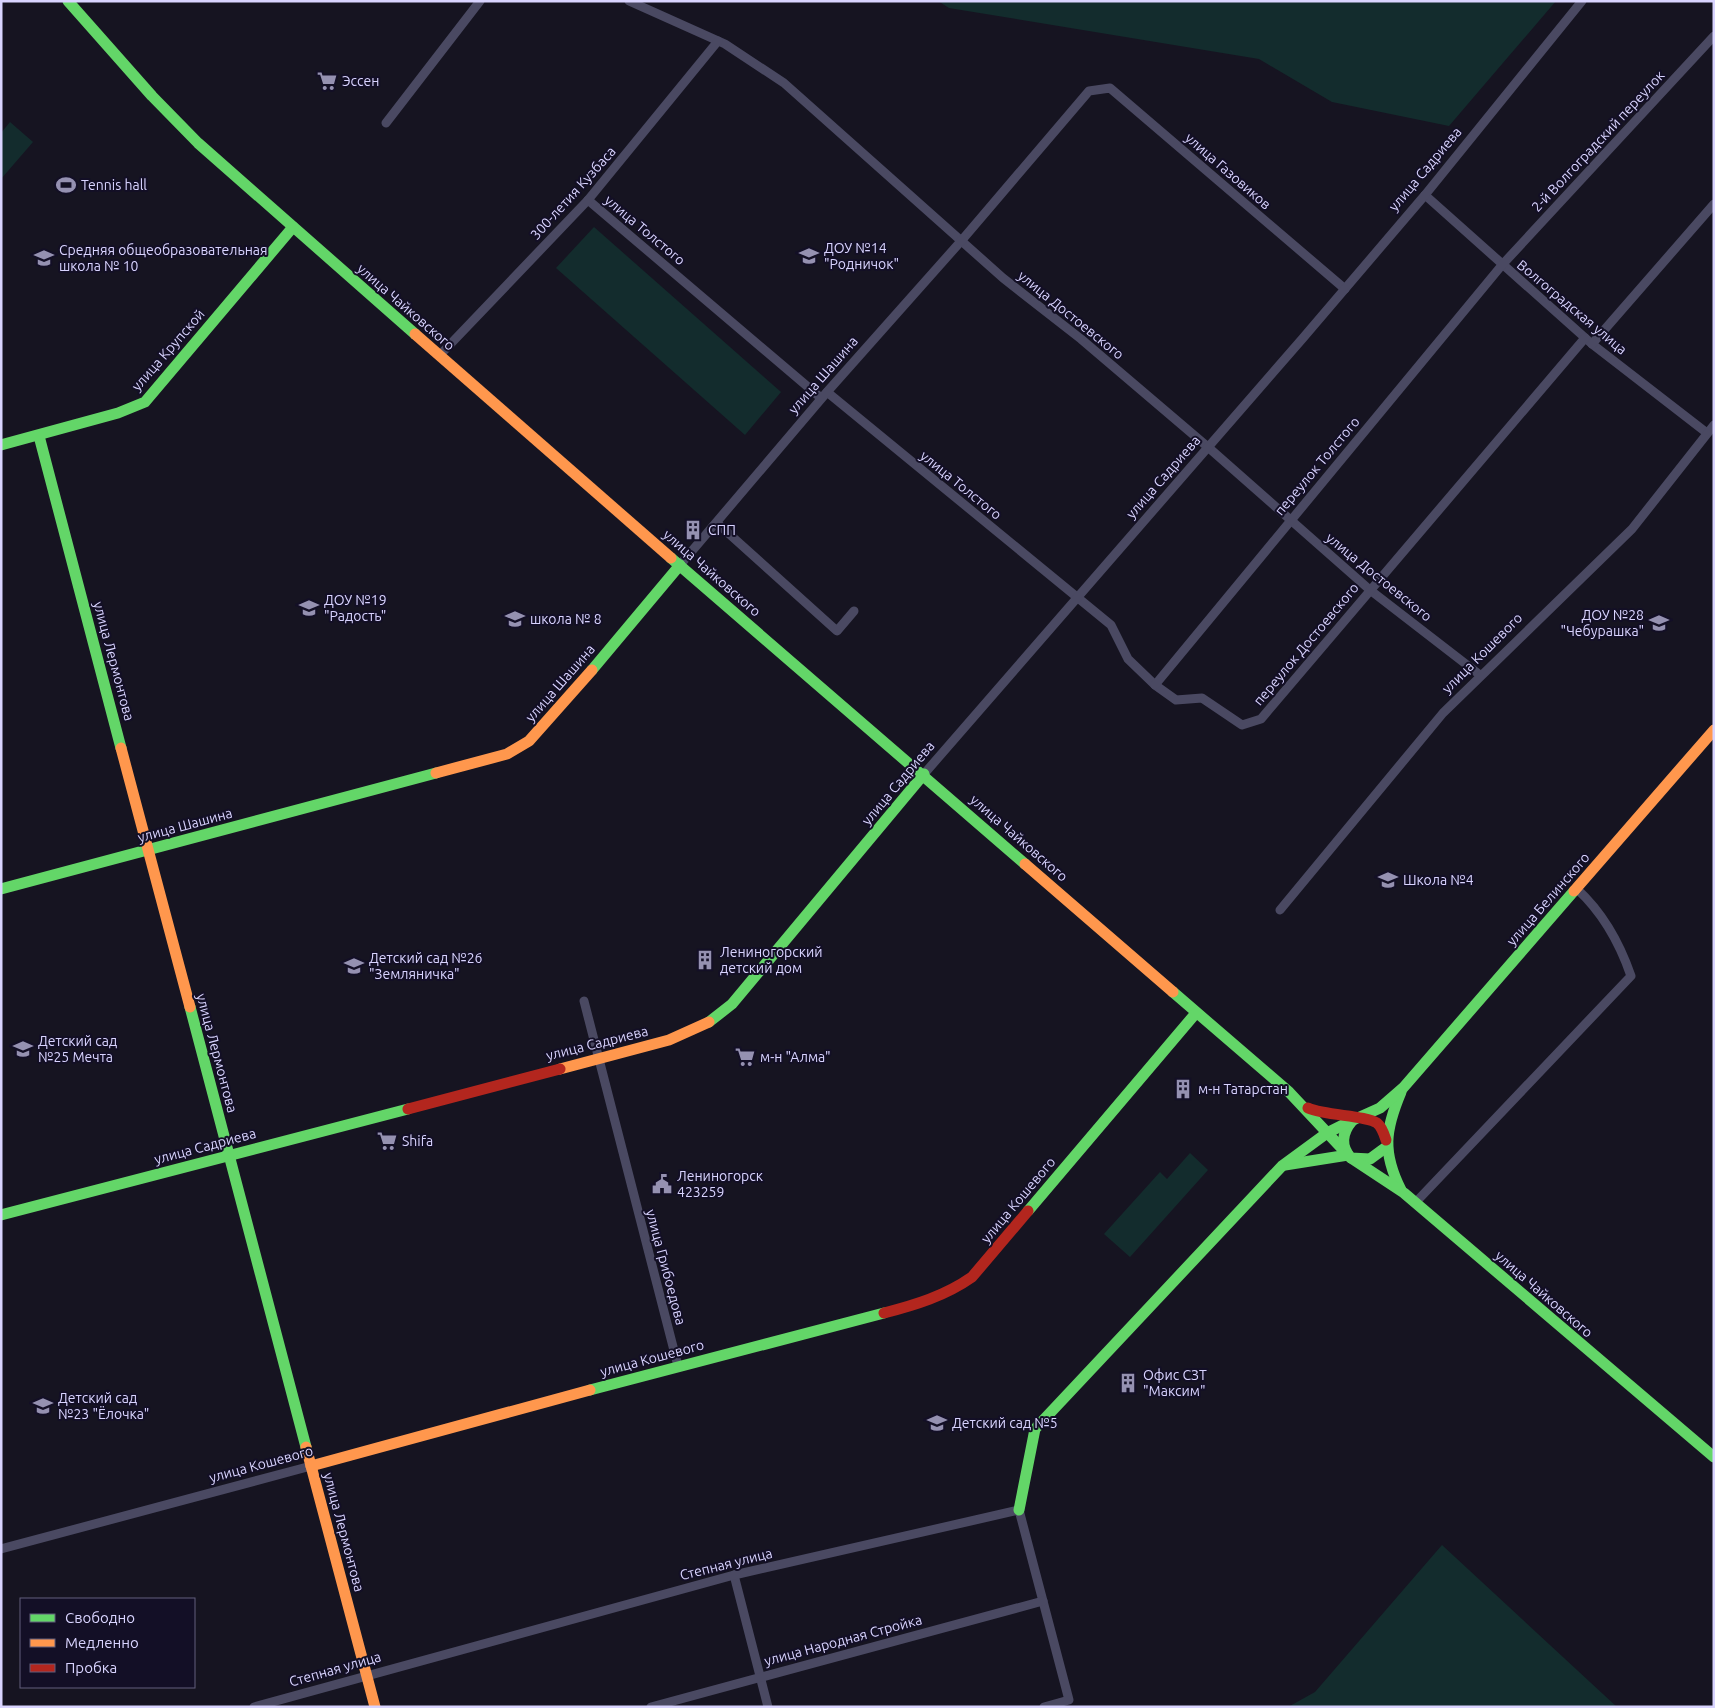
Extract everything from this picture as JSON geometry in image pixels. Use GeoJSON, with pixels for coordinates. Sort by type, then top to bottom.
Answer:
{"type":"FeatureCollection","features":[{"type":"Feature","properties":{"kind":"street","name":"улица Чайковского"},"geometry":{"type":"LineString","coordinates":[[68,1],[176,121],[438,356],[924,774],[1304,1106],[1349,1156],[1404,1193],[1714,1457]]}},
{"type":"Feature","properties":{"kind":"street"},"geometry":{"type":"LineString","coordinates":[[386,124],[480,1]]}},
{"type":"Feature","properties":{"kind":"street","name":"улица Достоевского"},"geometry":{"type":"LineString","coordinates":[[629,1],[718,41],[784,83],[1003,278],[1081,339],[1209,448],[1370,590],[1480,675]]}},
{"type":"Feature","properties":{"kind":"street","name":"улица Садриева"},"geometry":{"type":"LineString","coordinates":[[1,1215],[681,1037],[714,1020],[732,1004],[924,774],[1078,599],[1345,289],[1425,195],[1582,1]]}},
{"type":"Feature","properties":{"kind":"street","name":"2-й Волгоградский переулок"},"geometry":{"type":"LineString","coordinates":[[1502,265],[1714,36]]}},
{"type":"Feature","properties":{"kind":"street","name":"300-летия Кузбаса"},"geometry":{"type":"LineString","coordinates":[[438,356],[588,200],[718,41]]}},
{"type":"Feature","properties":{"kind":"street","name":"улица Газовиков"},"geometry":{"type":"LineString","coordinates":[[1089,91],[1110,88],[1345,289]]}},
{"type":"Feature","properties":{"kind":"street","name":"улица Шашина"},"geometry":{"type":"LineString","coordinates":[[1,889],[508,754],[529,741],[558,711],[824,395],[962,240],[1089,91]]}},
{"type":"Feature","properties":{"kind":"street","name":"Волгоградская улица"},"geometry":{"type":"LineString","coordinates":[[1425,195],[1588,341],[1707,434]]}},
{"type":"Feature","properties":{"kind":"street","name":"улица Толстого"},"geometry":{"type":"LineString","coordinates":[[588,200],[824,395],[1078,599]]}},
{"type":"Feature","properties":{"kind":"street","name":"переулок Достоевского"},"geometry":{"type":"LineString","coordinates":[[1078,599],[1110,625],[1128,659],[1155,685],[1176,700],[1202,698],[1242,725],[1261,719],[1370,590],[1588,341],[1714,204]]}},
{"type":"Feature","properties":{"kind":"street","name":"улица Крупской"},"geometry":{"type":"LineString","coordinates":[[1,445],[118,413],[145,402],[293,227]]}},
{"type":"Feature","properties":{"kind":"street","name":"переулок Толстого"},"geometry":{"type":"LineString","coordinates":[[1155,685],[1502,265]]}},
{"type":"Feature","properties":{"kind":"street","name":"улица Кошевого"},"geometry":{"type":"LineString","coordinates":[[1280,910],[1443,713],[1632,529],[1714,425]]}},
{"type":"Feature","properties":{"kind":"street","name":"улица Лермонтова"},"geometry":{"type":"LineString","coordinates":[[39,436],[375,1707]]}},
{"type":"Feature","properties":{"kind":"street"},"geometry":{"type":"LineString","coordinates":[[717,523],[837,631],[854,611]]}},
{"type":"Feature","properties":{"kind":"street","name":"улица Белинского"},"geometry":{"type":"LineString","coordinates":[[1403,1088],[1714,730]]}},
{"type":"Feature","properties":{"kind":"street"},"geometry":{"type":"LineString","coordinates":[[1415,1203],[1631,976],[1622,951],[1590,901],[1577,889]]}},
{"type":"Feature","properties":{"kind":"street","name":"улица Грибоедова"},"geometry":{"type":"LineString","coordinates":[[584,1001],[638,1217],[678,1366]]}},
{"type":"Feature","properties":{"kind":"street","name":"улица Кошевого"},"geometry":{"type":"LineString","coordinates":[[2,1546],[311,1466],[678,1366],[933,1300],[954,1290],[972,1277],[1196,1013]]}},
{"type":"Feature","properties":{"kind":"street"},"geometry":{"type":"LineString","coordinates":[[1044,1707],[1069,1700],[1019,1510],[1035,1429],[1282,1166],[1327,1132],[1380,1108],[1403,1088]]}},
{"type":"Feature","properties":{"kind":"street"},"geometry":{"type":"LineString","coordinates":[[1282,1166],[1349,1156],[1368,1160],[1374,1158],[1385,1144],[1390,1122],[1403,1088]]}},
{"type":"Feature","properties":{"kind":"street"},"geometry":{"type":"LineString","coordinates":[[1304,1106],[1315,1111],[1377,1122],[1382,1128],[1387,1162],[1404,1193]]}},
{"type":"Feature","properties":{"kind":"street"},"geometry":{"type":"LineString","coordinates":[[1349,1156],[1343,1141],[1344,1134],[1346,1128],[1358,1118]]}},
{"type":"Feature","properties":{"kind":"street","name":"Степная улица"},"geometry":{"type":"LineString","coordinates":[[254,1707],[366,1674],[734,1575],[1019,1510]]}},
{"type":"Feature","properties":{"kind":"street"},"geometry":{"type":"LineString","coordinates":[[734,1575],[768,1707]]}},
{"type":"Feature","properties":{"kind":"street","name":"улица Народная Стройка"},"geometry":{"type":"LineString","coordinates":[[651,1707],[1043,1601]]}},
{"type":"Feature","properties":{"kind":"green space"},"geometry":{"type":"Polygon","coordinates":[[[938,1],[1556,1],[1449,126],[1332,102],[1259,59],[949,8],[938,1]]]}},
{"type":"Feature","properties":{"kind":"green space"},"geometry":{"type":"Polygon","coordinates":[[[10,122],[33,142],[1,179],[1,133],[10,122]]]}},
{"type":"Feature","properties":{"kind":"green space"},"geometry":{"type":"Polygon","coordinates":[[[594,227],[781,392],[745,435],[556,268],[594,227]]]}},
{"type":"Feature","properties":{"kind":"green space"},"geometry":{"type":"Polygon","coordinates":[[[1190,1153],[1208,1170],[1130,1257],[1104,1234],[1160,1172],[1167,1179],[1190,1153]]]}},
{"type":"Feature","properties":{"kind":"green space"},"geometry":{"type":"Polygon","coordinates":[[[1442,1545],[1617,1707],[1288,1707],[1315,1692],[1442,1545]]]}},
{"type":"Feature","properties":{"kind":"traffic: fast"},"geometry":{"type":"LineString","coordinates":[[68,1],[152,96],[198,143],[415,334]]}},
{"type":"Feature","properties":{"kind":"traffic: fast"},"geometry":{"type":"LineString","coordinates":[[1,445],[118,413],[145,402],[293,227]]}},
{"type":"Feature","properties":{"kind":"traffic: fast"},"geometry":{"type":"LineString","coordinates":[[39,436],[121,748]]}},
{"type":"Feature","properties":{"kind":"traffic: fast"},"geometry":{"type":"LineString","coordinates":[[671,558],[1025,864]]}},
{"type":"Feature","properties":{"kind":"traffic: fast"},"geometry":{"type":"LineString","coordinates":[[592,670],[680,565]]}},
{"type":"Feature","properties":{"kind":"traffic: fast"},"geometry":{"type":"LineString","coordinates":[[1,889],[436,773]]}},
{"type":"Feature","properties":{"kind":"traffic: fast"},"geometry":{"type":"LineString","coordinates":[[709,1022],[732,1004],[924,774]]}},
{"type":"Feature","properties":{"kind":"traffic: fast"},"geometry":{"type":"LineString","coordinates":[[1360,1117],[1380,1108],[1403,1088],[1574,891]]}},
{"type":"Feature","properties":{"kind":"traffic: fast"},"geometry":{"type":"LineString","coordinates":[[1173,992],[1289,1092],[1348,1155]]}},
{"type":"Feature","properties":{"kind":"traffic: fast"},"geometry":{"type":"LineString","coordinates":[[190,1007],[306,1447]]}},
{"type":"Feature","properties":{"kind":"traffic: fast"},"geometry":{"type":"LineString","coordinates":[[1028,1211],[1196,1013]]}},
{"type":"Feature","properties":{"kind":"traffic: fast"},"geometry":{"type":"LineString","coordinates":[[1401,1092],[1392,1118],[1388,1141],[1391,1164],[1401,1190]]}},
{"type":"Feature","properties":{"kind":"traffic: fast"},"geometry":{"type":"LineString","coordinates":[[1,1215],[408,1109]]}},
{"type":"Feature","properties":{"kind":"traffic: fast"},"geometry":{"type":"LineString","coordinates":[[1019,1510],[1035,1429],[1282,1166],[1327,1133],[1357,1118]]}},
{"type":"Feature","properties":{"kind":"traffic: fast"},"geometry":{"type":"LineString","coordinates":[[1352,1121],[1344,1135],[1345,1149],[1351,1158],[1370,1159],[1385,1148]]}},
{"type":"Feature","properties":{"kind":"traffic: fast"},"geometry":{"type":"LineString","coordinates":[[1285,1165],[1348,1155]]}},
{"type":"Feature","properties":{"kind":"traffic: fast"},"geometry":{"type":"LineString","coordinates":[[1351,1158],[1404,1193],[1714,1457]]}},
{"type":"Feature","properties":{"kind":"traffic: fast"},"geometry":{"type":"LineString","coordinates":[[590,1390],[884,1313]]}},
{"type":"Feature","properties":{"kind":"traffic: slow"},"geometry":{"type":"LineString","coordinates":[[415,334],[671,558]]}},
{"type":"Feature","properties":{"kind":"traffic: slow"},"geometry":{"type":"LineString","coordinates":[[436,773],[507,754],[529,741],[592,670]]}},
{"type":"Feature","properties":{"kind":"traffic: slow"},"geometry":{"type":"LineString","coordinates":[[1574,891],[1714,730]]}},
{"type":"Feature","properties":{"kind":"traffic: slow"},"geometry":{"type":"LineString","coordinates":[[121,748],[190,1007]]}},
{"type":"Feature","properties":{"kind":"traffic: slow"},"geometry":{"type":"LineString","coordinates":[[1025,864],[1173,992]]}},
{"type":"Feature","properties":{"kind":"traffic: slow"},"geometry":{"type":"LineString","coordinates":[[560,1069],[669,1040],[709,1022]]}},
{"type":"Feature","properties":{"kind":"traffic: slow"},"geometry":{"type":"LineString","coordinates":[[311,1466],[590,1390]]}},
{"type":"Feature","properties":{"kind":"traffic: slow"},"geometry":{"type":"LineString","coordinates":[[306,1447],[375,1707]]}},
{"type":"Feature","properties":{"kind":"traffic: jam"},"geometry":{"type":"LineString","coordinates":[[408,1109],[560,1069]]}},
{"type":"Feature","properties":{"kind":"traffic: jam"},"geometry":{"type":"LineString","coordinates":[[1308,1108],[1325,1113],[1371,1120],[1380,1126],[1386,1140]]}},
{"type":"Feature","properties":{"kind":"traffic: jam"},"geometry":{"type":"LineString","coordinates":[[884,1313],[930,1299],[951,1290],[972,1277],[1028,1211]]}},
{"type":"Feature","properties":{"kind":"place","name":"Эссен"},"geometry":{"type":"Point","coordinates":[327,81]}},
{"type":"Feature","properties":{"kind":"place","name":"Tennis hall"},"geometry":{"type":"Point","coordinates":[66,185]}},
{"type":"Feature","properties":{"kind":"place","name":"ДОУ №14 \"Родничок\""},"geometry":{"type":"Point","coordinates":[809,256]}},
{"type":"Feature","properties":{"kind":"place","name":"Средняя общеобразовательная школа № 10"},"geometry":{"type":"Point","coordinates":[44,258]}},
{"type":"Feature","properties":{"kind":"place","name":"СПП"},"geometry":{"type":"Point","coordinates":[693,530]}},
{"type":"Feature","properties":{"kind":"place","name":"ДОУ №19 \"Радость\""},"geometry":{"type":"Point","coordinates":[309,608]}},
{"type":"Feature","properties":{"kind":"place","name":"школа № 8"},"geometry":{"type":"Point","coordinates":[515,619]}},
{"type":"Feature","properties":{"kind":"place","name":"ДОУ №28 \"Чебурашка\""},"geometry":{"type":"Point","coordinates":[1659,623]}},
{"type":"Feature","properties":{"kind":"place","name":"Школа №4"},"geometry":{"type":"Point","coordinates":[1388,880]}},
{"type":"Feature","properties":{"kind":"place","name":"Лениногорский детский дом"},"geometry":{"type":"Point","coordinates":[705,960]}},
{"type":"Feature","properties":{"kind":"place","name":"Детский сад №26 \"Земляничка\""},"geometry":{"type":"Point","coordinates":[354,966]}},
{"type":"Feature","properties":{"kind":"place","name":"Детский сад №25 Мечта"},"geometry":{"type":"Point","coordinates":[23,1049]}},
{"type":"Feature","properties":{"kind":"place","name":"м-н \"Алма\""},"geometry":{"type":"Point","coordinates":[745,1057]}},
{"type":"Feature","properties":{"kind":"place","name":"м-н Татарстан"},"geometry":{"type":"Point","coordinates":[1183,1089]}},
{"type":"Feature","properties":{"kind":"place","name":"Shifa"},"geometry":{"type":"Point","coordinates":[387,1141]}},
{"type":"Feature","properties":{"kind":"place","name":"Лениногорск 423259"},"geometry":{"type":"Point","coordinates":[662,1184]}},
{"type":"Feature","properties":{"kind":"place","name":"Офис СЗТ \"Максим\""},"geometry":{"type":"Point","coordinates":[1128,1383]}},
{"type":"Feature","properties":{"kind":"place","name":"Детский сад №23 \"Ёлочка\""},"geometry":{"type":"Point","coordinates":[43,1406]}},
{"type":"Feature","properties":{"kind":"place","name":"Детский сад №5"},"geometry":{"type":"Point","coordinates":[937,1423]}}]}
